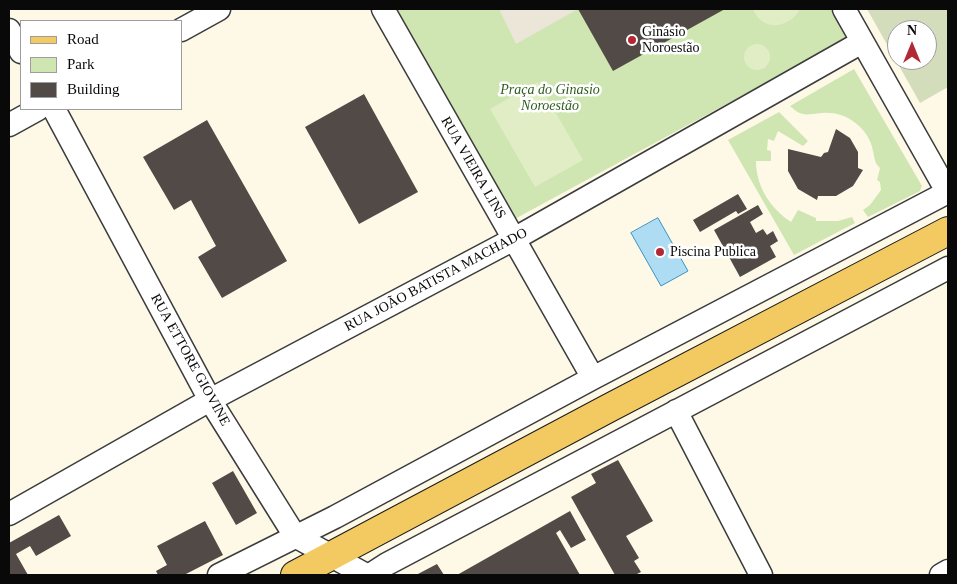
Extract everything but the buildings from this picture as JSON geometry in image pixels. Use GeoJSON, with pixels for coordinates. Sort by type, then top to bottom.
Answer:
{"type":"FeatureCollection","features":[{"type":"Feature","properties":{"kind":"main road"},"geometry":{"type":"LineString","coordinates":[[295,575],[948,230]]}},
{"type":"Feature","properties":{"kind":"street"},"geometry":{"type":"LineString","coordinates":[[182,29],[219,9]]}},
{"type":"Feature","properties":{"kind":"street","name":"RUA VIEIRA LINS"},"geometry":{"type":"LineString","coordinates":[[383,9],[593,378]]}},
{"type":"Feature","properties":{"kind":"street"},"geometry":{"type":"LineString","coordinates":[[219,575],[335,517],[593,378],[948,192],[844,9]]}},
{"type":"Feature","properties":{"kind":"street"},"geometry":{"type":"LineString","coordinates":[[9,30],[20,50]]}},
{"type":"Feature","properties":{"kind":"street","name":"RUA JOÃO BATISTA MACHADO"},"geometry":{"type":"LineString","coordinates":[[9,514],[210,400],[514,239],[862,42]]}},
{"type":"Feature","properties":{"kind":"street"},"geometry":{"type":"LineString","coordinates":[[9,125],[36,110]]}},
{"type":"Feature","properties":{"kind":"street","name":"RUA ETTORE GIOVINE"},"geometry":{"type":"LineString","coordinates":[[55,110],[210,400],[295,536],[366,575]]}},
{"type":"Feature","properties":{"kind":"street"},"geometry":{"type":"LineString","coordinates":[[370,575],[387,564],[948,268]]}},
{"type":"Feature","properties":{"kind":"street"},"geometry":{"type":"LineString","coordinates":[[676,411],[761,575]]}},
{"type":"Feature","properties":{"kind":"street"},"geometry":{"type":"LineString","coordinates":[[941,575],[948,571]]}},
{"type":"Feature","properties":{"kind":"green space","name":"Praça do Ginasio Noroestão"},"geometry":{"type":"Polygon","coordinates":[[[396,9],[831,9],[848,38],[513,220],[396,9]]]}},
{"type":"Feature","properties":{"kind":"green space"},"geometry":{"type":"Polygon","coordinates":[[[753,9],[800,9],[789,21],[776,25],[763,22],[753,9]]]}},
{"type":"Feature","properties":{"kind":"green space"},"geometry":{"type":"Polygon","coordinates":[[[867,9],[948,9],[948,87],[920,103],[901,70],[937,70],[937,20],[887,20],[887,44],[867,9]]]}},
{"type":"Feature","properties":{"kind":"green space"},"geometry":{"type":"Polygon","coordinates":[[[757,44],[766,48],[770,57],[766,66],[757,70],[748,66],[744,57],[748,48],[757,44]]]}},
{"type":"Feature","properties":{"kind":"green space"},"geometry":{"type":"Polygon","coordinates":[[[854,69],[922,186],[920,191],[868,217],[863,210],[870,205],[881,190],[880,182],[877,180],[880,168],[876,162],[871,142],[864,131],[843,116],[826,113],[802,114],[790,106],[854,69]]]}},
{"type":"Feature","properties":{"kind":"green space"},"geometry":{"type":"Polygon","coordinates":[[[538,82],[583,160],[535,187],[490,109],[538,82]]]}},
{"type":"Feature","properties":{"kind":"green space"},"geometry":{"type":"Polygon","coordinates":[[[779,112],[808,141],[803,146],[778,131],[774,141],[768,139],[767,150],[771,151],[771,161],[756,161],[759,179],[766,196],[777,210],[791,222],[798,210],[816,218],[816,221],[838,221],[852,217],[855,223],[794,255],[728,140],[779,112]]]}},
{"type":"Feature","properties":{"kind":"shaded area"},"geometry":{"type":"Polygon","coordinates":[[[499,9],[578,9],[516,44],[499,9]]]}},
{"type":"Feature","properties":{"kind":"water","name":"Piscina Publica"},"geometry":{"type":"Polygon","coordinates":[[[658,218],[688,271],[661,286],[631,233],[658,218]]]}},
{"type":"Feature","properties":{"kind":"place","name":"Ginásio Noroestão"},"geometry":{"type":"Point","coordinates":[632,40]}},
{"type":"Feature","properties":{"kind":"place","name":"Piscina Publica"},"geometry":{"type":"Point","coordinates":[660,252]}}]}
